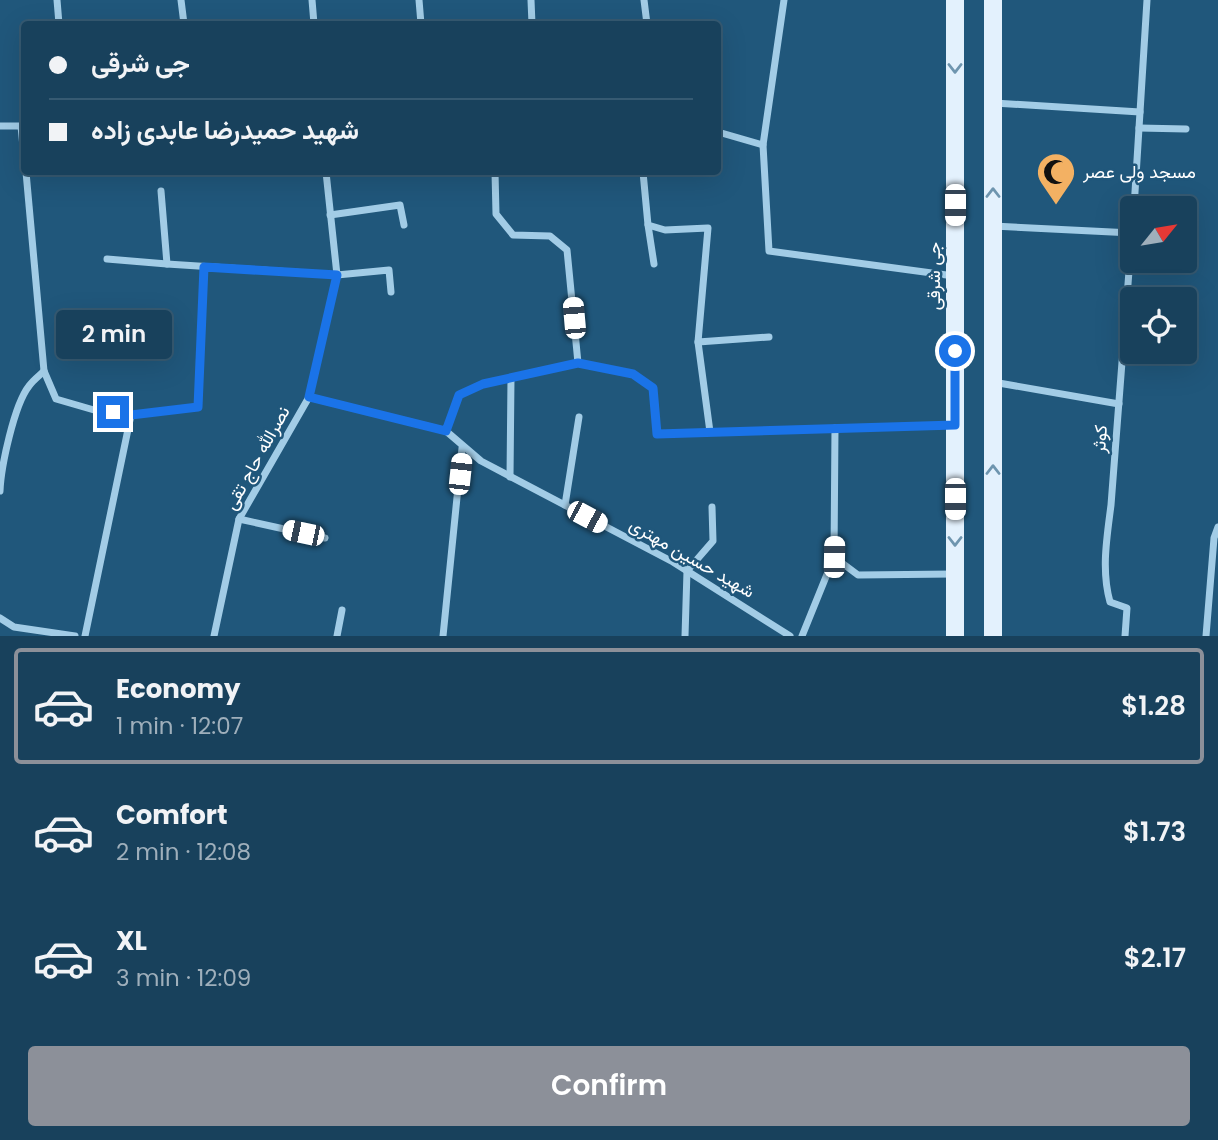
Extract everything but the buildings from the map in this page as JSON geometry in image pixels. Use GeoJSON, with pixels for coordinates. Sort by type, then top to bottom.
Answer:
{"type":"FeatureCollection","features":[{"type":"Feature","properties":{"kind":"main road","name":"جی شرقی"},"geometry":{"type":"LineString","coordinates":[[954,636],[955,0]]}},
{"type":"Feature","properties":{"kind":"main road"},"geometry":{"type":"LineString","coordinates":[[993,0],[993,636]]}},
{"type":"Feature","properties":{"kind":"street"},"geometry":{"type":"LineString","coordinates":[[57,0],[59,21]]}},
{"type":"Feature","properties":{"kind":"street"},"geometry":{"type":"LineString","coordinates":[[181,0],[184,21]]}},
{"type":"Feature","properties":{"kind":"street"},"geometry":{"type":"LineString","coordinates":[[312,0],[314,21]]}},
{"type":"Feature","properties":{"kind":"street"},"geometry":{"type":"LineString","coordinates":[[419,0],[421,21]]}},
{"type":"Feature","properties":{"kind":"street"},"geometry":{"type":"LineString","coordinates":[[531,0],[532,21]]}},
{"type":"Feature","properties":{"kind":"street"},"geometry":{"type":"LineString","coordinates":[[644,0],[647,21]]}},
{"type":"Feature","properties":{"kind":"street"},"geometry":{"type":"LineString","coordinates":[[784,0],[764,145],[769,251],[955,276]]}},
{"type":"Feature","properties":{"kind":"street"},"geometry":{"type":"LineString","coordinates":[[1135,196],[1147,0]]}},
{"type":"Feature","properties":{"kind":"street"},"geometry":{"type":"LineString","coordinates":[[993,103],[1140,112]]}},
{"type":"Feature","properties":{"kind":"street"},"geometry":{"type":"LineString","coordinates":[[0,126],[21,126]]}},
{"type":"Feature","properties":{"kind":"street"},"geometry":{"type":"LineString","coordinates":[[1139,128],[1186,129]]}},
{"type":"Feature","properties":{"kind":"street"},"geometry":{"type":"LineString","coordinates":[[721,133],[764,145]]}},
{"type":"Feature","properties":{"kind":"street"},"geometry":{"type":"LineString","coordinates":[[26,175],[44,370],[56,399],[94,410],[131,415],[198,407],[204,267]]}},
{"type":"Feature","properties":{"kind":"street","name":"نصرالله حاج تقی"},"geometry":{"type":"LineString","coordinates":[[215,636],[239,520],[309,397],[337,275],[326,175]]}},
{"type":"Feature","properties":{"kind":"street"},"geometry":{"type":"LineString","coordinates":[[495,175],[496,214],[513,235],[550,236],[567,250],[578,363]]}},
{"type":"Feature","properties":{"kind":"street"},"geometry":{"type":"LineString","coordinates":[[643,175],[654,264]]}},
{"type":"Feature","properties":{"kind":"street"},"geometry":{"type":"LineString","coordinates":[[161,191],[167,264]]}},
{"type":"Feature","properties":{"kind":"street"},"geometry":{"type":"LineString","coordinates":[[330,215],[400,205],[404,225]]}},
{"type":"Feature","properties":{"kind":"street"},"geometry":{"type":"LineString","coordinates":[[648,225],[665,230],[708,229],[698,342],[710,432]]}},
{"type":"Feature","properties":{"kind":"street"},"geometry":{"type":"LineString","coordinates":[[993,226],[1120,231]]}},
{"type":"Feature","properties":{"kind":"street"},"geometry":{"type":"LineString","coordinates":[[107,260],[337,275],[389,270],[391,292]]}},
{"type":"Feature","properties":{"kind":"street","name":"کوثر"},"geometry":{"type":"LineString","coordinates":[[1125,636],[1127,608],[1110,602],[1106,588],[1105,547],[1111,505],[1129,273]]}},
{"type":"Feature","properties":{"kind":"street"},"geometry":{"type":"LineString","coordinates":[[698,342],[769,337]]}},
{"type":"Feature","properties":{"kind":"street"},"geometry":{"type":"LineString","coordinates":[[446,431],[459,395],[483,384],[578,363],[633,374],[653,388],[657,434],[955,425]]}},
{"type":"Feature","properties":{"kind":"street"},"geometry":{"type":"LineString","coordinates":[[0,491],[0,475],[10,431],[27,387],[44,370]]}},
{"type":"Feature","properties":{"kind":"street"},"geometry":{"type":"LineString","coordinates":[[510,477],[511,378]]}},
{"type":"Feature","properties":{"kind":"street"},"geometry":{"type":"LineString","coordinates":[[993,382],[1119,404]]}},
{"type":"Feature","properties":{"kind":"street","name":"شهید حسین مهتری"},"geometry":{"type":"LineString","coordinates":[[309,397],[446,431],[481,461],[687,571],[790,636]]}},
{"type":"Feature","properties":{"kind":"street"},"geometry":{"type":"LineString","coordinates":[[85,636],[131,415]]}},
{"type":"Feature","properties":{"kind":"street"},"geometry":{"type":"LineString","coordinates":[[565,505],[579,417]]}},
{"type":"Feature","properties":{"kind":"street"},"geometry":{"type":"LineString","coordinates":[[802,636],[834,557],[835,428]]}},
{"type":"Feature","properties":{"kind":"street"},"geometry":{"type":"LineString","coordinates":[[443,636],[463,447]]}},
{"type":"Feature","properties":{"kind":"street"},"geometry":{"type":"LineString","coordinates":[[685,636],[687,571],[713,541],[712,507]]}},
{"type":"Feature","properties":{"kind":"street"},"geometry":{"type":"LineString","coordinates":[[239,520],[325,538]]}},
{"type":"Feature","properties":{"kind":"street"},"geometry":{"type":"LineString","coordinates":[[1206,636],[1214,538],[1218,527]]}},
{"type":"Feature","properties":{"kind":"street"},"geometry":{"type":"LineString","coordinates":[[834,557],[858,575],[955,575]]}},
{"type":"Feature","properties":{"kind":"street"},"geometry":{"type":"LineString","coordinates":[[1210,586],[1218,591]]}},
{"type":"Feature","properties":{"kind":"street"},"geometry":{"type":"LineString","coordinates":[[337,636],[342,610]]}},
{"type":"Feature","properties":{"kind":"street"},"geometry":{"type":"LineString","coordinates":[[0,618],[15,627],[75,636]]}},
{"type":"Feature","properties":{"kind":"place","name":"مسجد ولی عصر"},"geometry":{"type":"Point","coordinates":[1056,206]}},
{"type":"Feature","properties":{"kind":"route"},"geometry":{"type":"LineString","coordinates":[[113,412],[131,415],[198,407],[204,267],[337,275],[309,397],[446,431],[459,395],[483,384],[578,363],[633,374],[653,388],[657,434],[955,425],[955,351]]}}]}
